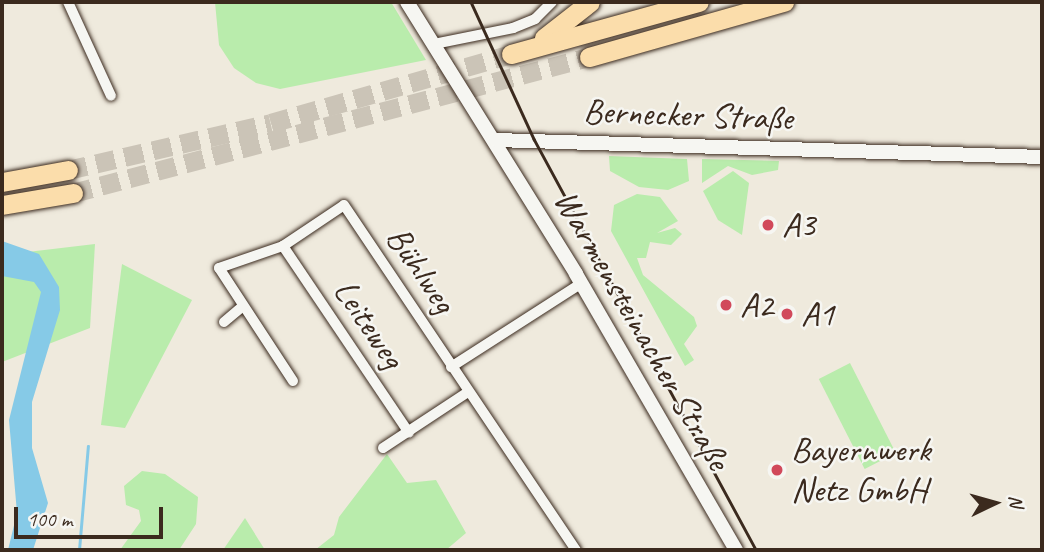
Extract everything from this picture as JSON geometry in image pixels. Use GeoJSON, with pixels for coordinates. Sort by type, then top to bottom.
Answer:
{"type":"FeatureCollection","features":[{"type":"Feature","properties":{"kind":"highway"},"geometry":{"type":"LineString","coordinates":[[590,2],[573,21],[511,54],[699,2]]}},
{"type":"Feature","properties":{"kind":"highway"},"geometry":{"type":"LineString","coordinates":[[589,57],[784,2]]}},
{"type":"Feature","properties":{"kind":"highway"},"geometry":{"type":"LineString","coordinates":[[9,181],[68,170]]}},
{"type":"Feature","properties":{"kind":"highway"},"geometry":{"type":"LineString","coordinates":[[10,204],[72,194]]}},
{"type":"Feature","properties":{"kind":"street"},"geometry":{"type":"LineString","coordinates":[[68,2],[111,96]]}},
{"type":"Feature","properties":{"kind":"street"},"geometry":{"type":"LineString","coordinates":[[407,2],[496,140]]}},
{"type":"Feature","properties":{"kind":"street"},"geometry":{"type":"LineString","coordinates":[[435,44],[513,28],[536,19],[552,2]]}},
{"type":"Feature","properties":{"kind":"street","name":"Bernecker Straße"},"geometry":{"type":"LineString","coordinates":[[496,140],[1042,157]]}},
{"type":"Feature","properties":{"kind":"street","name":"Warmensteinacher Straße"},"geometry":{"type":"LineString","coordinates":[[496,140],[736,550]]}},
{"type":"Feature","properties":{"kind":"street","name":"Bühlweg"},"geometry":{"type":"LineString","coordinates":[[283,246],[344,205],[576,550]]}},
{"type":"Feature","properties":{"kind":"street"},"geometry":{"type":"LineString","coordinates":[[283,246],[220,265],[243,306],[293,381]]}},
{"type":"Feature","properties":{"kind":"street","name":"Leiteweg"},"geometry":{"type":"LineString","coordinates":[[283,246],[409,433]]}},
{"type":"Feature","properties":{"kind":"street","name":"Bühlweg"},"geometry":{"type":"LineString","coordinates":[[452,367],[582,283]]}},
{"type":"Feature","properties":{"kind":"street"},"geometry":{"type":"LineString","coordinates":[[224,322],[243,306]]}},
{"type":"Feature","properties":{"kind":"street"},"geometry":{"type":"LineString","coordinates":[[383,448],[468,392]]}},
{"type":"Feature","properties":{"kind":"green space"},"geometry":{"type":"Polygon","coordinates":[[[215,2],[391,2],[426,60],[280,89],[256,83],[234,68],[219,45],[215,2]]]}},
{"type":"Feature","properties":{"kind":"green space"},"geometry":{"type":"Polygon","coordinates":[[[609,156],[687,159],[689,181],[668,190],[639,187],[610,171],[609,156]]]}},
{"type":"Feature","properties":{"kind":"green space"},"geometry":{"type":"Polygon","coordinates":[[[702,159],[779,161],[778,170],[752,175],[728,166],[702,183],[702,159]]]}},
{"type":"Feature","properties":{"kind":"green space"},"geometry":{"type":"Polygon","coordinates":[[[733,171],[749,183],[742,235],[718,220],[703,191],[733,171]]]}},
{"type":"Feature","properties":{"kind":"green space"},"geometry":{"type":"Polygon","coordinates":[[[637,194],[660,197],[678,221],[657,233],[675,228],[682,234],[671,245],[650,242],[646,258],[637,258],[643,275],[694,317],[697,326],[684,344],[694,360],[685,366],[611,231],[614,205],[637,194]]]}},
{"type":"Feature","properties":{"kind":"green space"},"geometry":{"type":"Polygon","coordinates":[[[95,244],[90,328],[2,362],[2,255],[95,244]]]}},
{"type":"Feature","properties":{"kind":"green space"},"geometry":{"type":"Polygon","coordinates":[[[122,264],[192,300],[125,428],[101,425],[122,264]]]}},
{"type":"Feature","properties":{"kind":"green space"},"geometry":{"type":"Polygon","coordinates":[[[850,363],[896,453],[865,469],[819,379],[850,363]]]}},
{"type":"Feature","properties":{"kind":"green space"},"geometry":{"type":"Polygon","coordinates":[[[387,454],[407,483],[436,480],[466,533],[446,550],[315,550],[334,535],[339,517],[387,454]]]}},
{"type":"Feature","properties":{"kind":"green space"},"geometry":{"type":"Polygon","coordinates":[[[142,471],[165,474],[198,497],[196,524],[179,550],[120,550],[141,521],[139,510],[126,505],[124,486],[142,471]]]}},
{"type":"Feature","properties":{"kind":"green space"},"geometry":{"type":"Polygon","coordinates":[[[245,518],[265,550],[223,550],[245,518]]]}},
{"type":"Feature","properties":{"kind":"water"},"geometry":{"type":"Polygon","coordinates":[[[2,241],[39,254],[59,287],[60,310],[32,402],[32,448],[48,503],[33,550],[8,550],[17,513],[9,420],[41,292],[34,282],[2,276],[2,241]]]}},
{"type":"Feature","properties":{"kind":"waterway"},"geometry":{"type":"LineString","coordinates":[[79,550],[88,446]]}},
{"type":"Feature","properties":{"kind":"tunnel"},"geometry":{"type":"LineString","coordinates":[[68,170],[271,123],[511,54]]}},
{"type":"Feature","properties":{"kind":"tunnel"},"geometry":{"type":"LineString","coordinates":[[73,193],[589,57]]}},
{"type":"Feature","properties":{"kind":"railway"},"geometry":{"type":"LineString","coordinates":[[471,2],[534,139],[756,550]]}},
{"type":"Feature","properties":{"kind":"place","name":"A3"},"geometry":{"type":"Point","coordinates":[768,225]}},
{"type":"Feature","properties":{"kind":"place","name":"A2"},"geometry":{"type":"Point","coordinates":[726,305]}},
{"type":"Feature","properties":{"kind":"place","name":"A1"},"geometry":{"type":"Point","coordinates":[787,314]}},
{"type":"Feature","properties":{"kind":"place","name":"Bayernwerk Netz GmbH"},"geometry":{"type":"Point","coordinates":[777,470]}}]}
